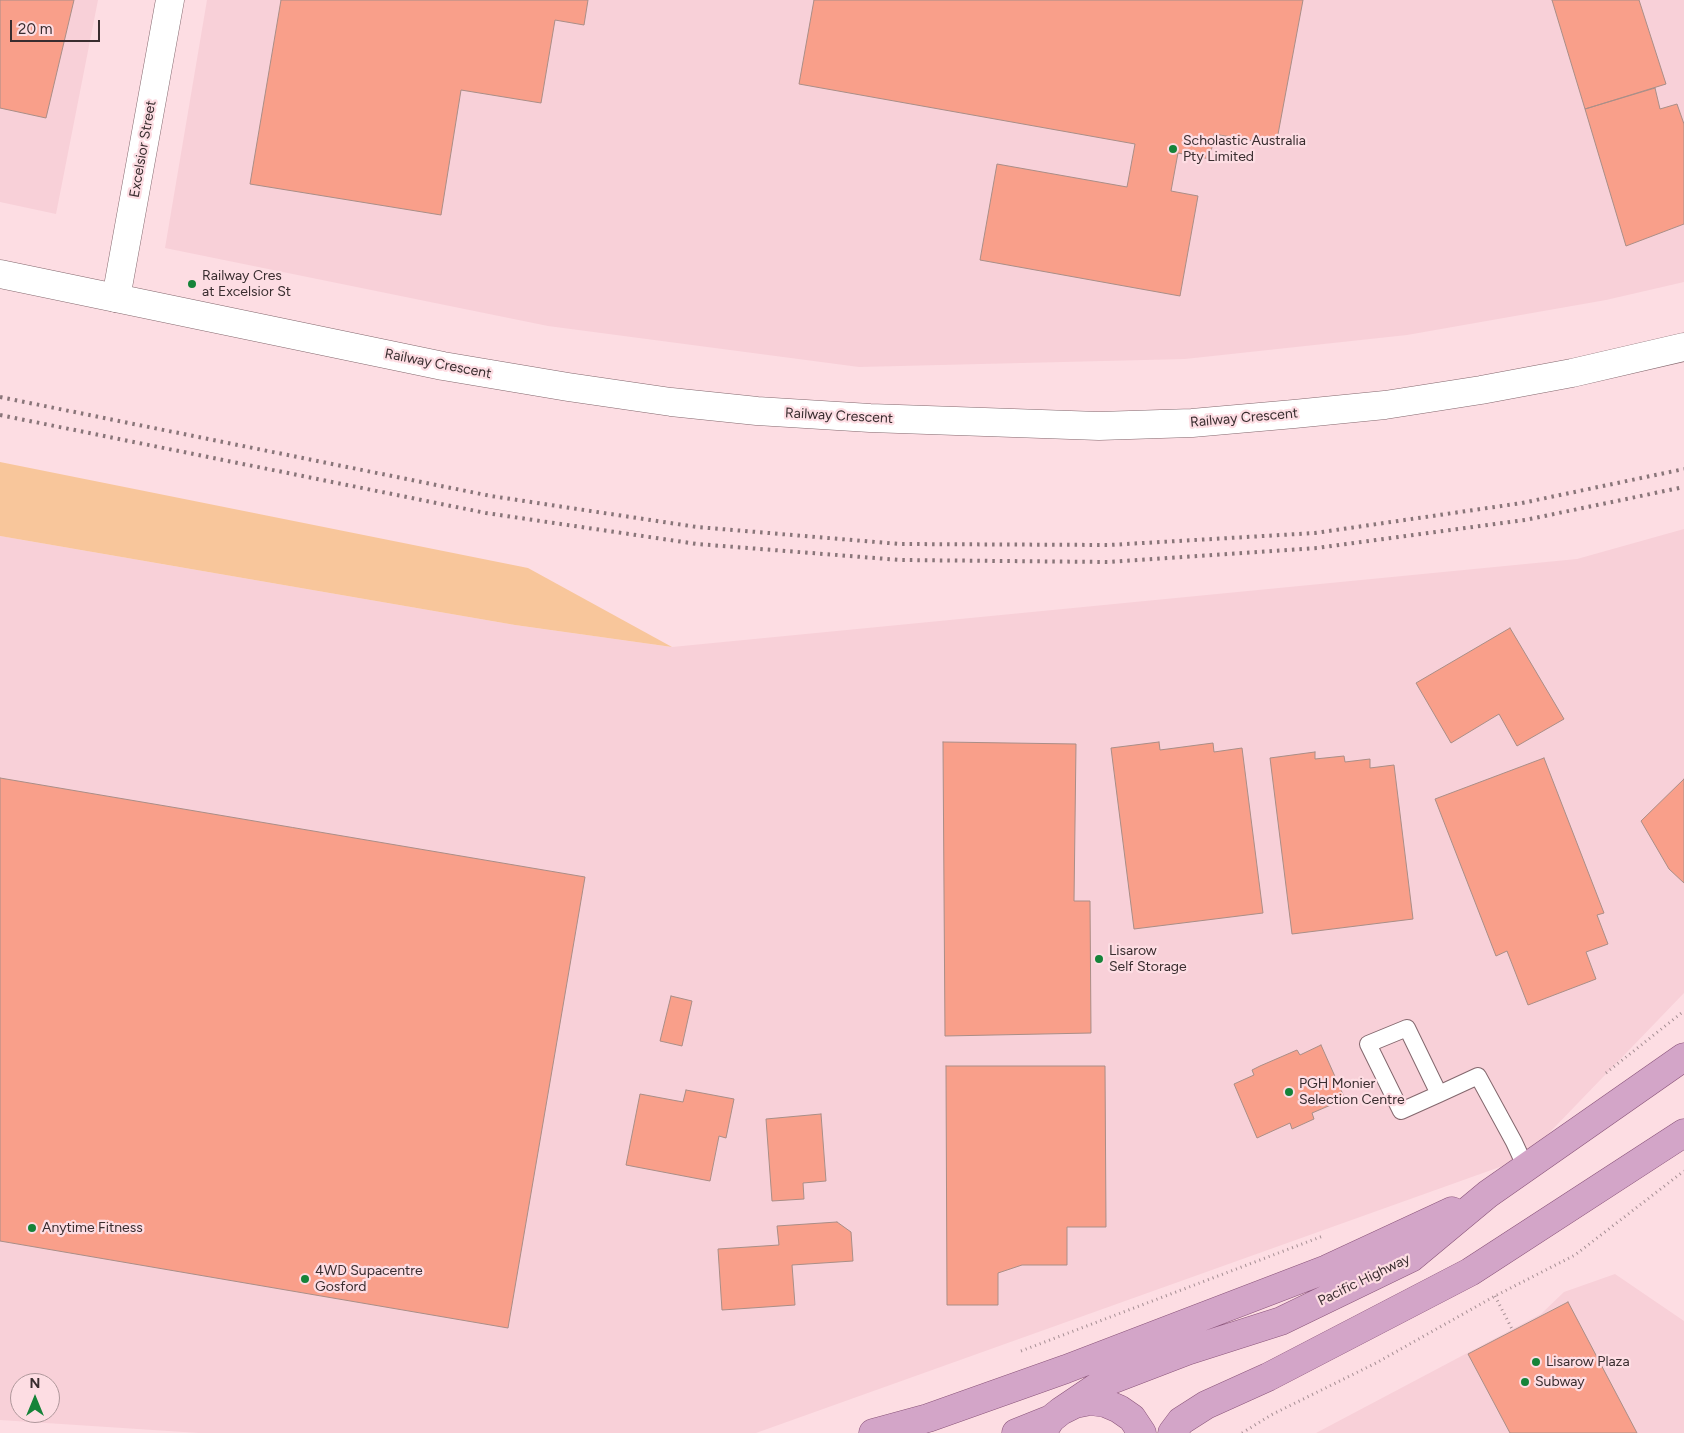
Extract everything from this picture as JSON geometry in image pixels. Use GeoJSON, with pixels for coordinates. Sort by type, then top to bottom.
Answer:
{"type":"FeatureCollection","features":[{"type":"Feature","properties":{"kind":"main road","name":"Excelsior Street"},"geometry":{"type":"LineString","coordinates":[[116,298],[170,0]]}},
{"type":"Feature","properties":{"kind":"main road","name":"Railway Crescent"},"geometry":{"type":"LineString","coordinates":[[0,274],[443,366],[624,395],[757,411],[870,418],[1099,426],[1192,423],[1376,406],[1480,390],[1572,373],[1684,347]]}},
{"type":"Feature","properties":{"kind":"main road","name":"Pacific Highway"},"geometry":{"type":"LineString","coordinates":[[1016,1433],[1052,1421],[1100,1384],[1187,1351],[1282,1321],[1411,1258],[1488,1194],[1684,1057]]}},
{"type":"Feature","properties":{"kind":"main road"},"geometry":{"type":"LineString","coordinates":[[1172,1433],[1181,1421],[1206,1405],[1268,1377],[1470,1272],[1684,1132]]}},
{"type":"Feature","properties":{"kind":"main road"},"geometry":{"type":"LineString","coordinates":[[872,1433],[928,1418],[1066,1369],[1318,1272],[1488,1194]]}},
{"type":"Feature","properties":{"kind":"main road"},"geometry":{"type":"LineString","coordinates":[[1052,1421],[1075,1404],[1090,1401],[1105,1403],[1119,1409],[1132,1418],[1142,1433]]}},
{"type":"Feature","properties":{"kind":"lane"},"geometry":{"type":"LineString","coordinates":[[1438,1094],[1407,1028],[1368,1044],[1401,1111],[1478,1076],[1526,1168]]}},
{"type":"Feature","properties":{"kind":"path"},"geometry":{"type":"LineString","coordinates":[[1015,1354],[1328,1234]]}},
{"type":"Feature","properties":{"kind":"path"},"geometry":{"type":"LineString","coordinates":[[1495,1296],[1513,1331]]}},
{"type":"Feature","properties":{"kind":"shaded area"},"geometry":{"type":"Polygon","coordinates":[[[0,0],[98,0],[56,214],[0,202],[0,0]]]}},
{"type":"Feature","properties":{"kind":"shaded area"},"geometry":{"type":"Polygon","coordinates":[[[207,0],[1684,0],[1684,282],[1606,300],[1407,335],[1185,359],[859,367],[548,326],[165,248],[207,0]]]}},
{"type":"Feature","properties":{"kind":"shaded area"},"geometry":{"type":"Polygon","coordinates":[[[0,462],[528,568],[672,647],[515,625],[0,536],[0,462]]]}},
{"type":"Feature","properties":{"kind":"shaded area"},"geometry":{"type":"Polygon","coordinates":[[[1684,529],[1684,993],[1525,1158],[756,1433],[199,1433],[46,1423],[60,1423],[60,1373],[10,1373],[10,1421],[0,1420],[0,536],[515,625],[672,647],[1577,559],[1684,529]]]}},
{"type":"Feature","properties":{"kind":"shaded area"},"geometry":{"type":"Polygon","coordinates":[[[1615,1274],[1684,1321],[1684,1433],[1316,1433],[1541,1314],[1564,1292],[1615,1274]]]}},
{"type":"Feature","properties":{"kind":"building"},"geometry":{"type":"Polygon","coordinates":[[[0,0],[74,0],[46,118],[0,108],[0,0]]]}},
{"type":"Feature","properties":{"kind":"building"},"geometry":{"type":"Polygon","coordinates":[[[281,0],[588,0],[584,25],[555,20],[541,103],[461,90],[441,215],[250,184],[281,0]]]}},
{"type":"Feature","properties":{"kind":"building","name":"Scholastic Australia Pty Limited"},"geometry":{"type":"Polygon","coordinates":[[[814,0],[1303,0],[1276,145],[1214,134],[1210,159],[1178,153],[1171,191],[1198,196],[1180,296],[980,260],[997,164],[1127,187],[1135,144],[799,84],[814,0]]]}},
{"type":"Feature","properties":{"kind":"building"},"geometry":{"type":"Polygon","coordinates":[[[1552,0],[1639,0],[1666,84],[1585,109],[1552,0]]]}},
{"type":"Feature","properties":{"kind":"building"},"geometry":{"type":"Polygon","coordinates":[[[1655,88],[1660,109],[1677,104],[1684,124],[1684,224],[1626,246],[1585,109],[1655,88]]]}},
{"type":"Feature","properties":{"kind":"building"},"geometry":{"type":"Polygon","coordinates":[[[1510,628],[1564,719],[1517,746],[1499,714],[1451,743],[1416,683],[1510,628]]]}},
{"type":"Feature","properties":{"kind":"building"},"geometry":{"type":"Polygon","coordinates":[[[943,742],[1076,744],[1074,901],[1090,901],[1091,1033],[945,1036],[943,742]]]}},
{"type":"Feature","properties":{"kind":"building"},"geometry":{"type":"Polygon","coordinates":[[[1159,742],[1160,750],[1213,743],[1214,752],[1242,748],[1263,913],[1134,929],[1111,748],[1159,742]]]}},
{"type":"Feature","properties":{"kind":"building"},"geometry":{"type":"Polygon","coordinates":[[[1315,752],[1315,759],[1344,756],[1345,762],[1370,759],[1370,768],[1394,765],[1413,919],[1292,934],[1270,758],[1315,752]]]}},
{"type":"Feature","properties":{"kind":"building"},"geometry":{"type":"Polygon","coordinates":[[[1544,758],[1604,913],[1597,915],[1608,944],[1586,952],[1596,979],[1528,1005],[1507,951],[1496,956],[1435,799],[1544,758]]]}},
{"type":"Feature","properties":{"kind":"building"},"geometry":{"type":"Polygon","coordinates":[[[0,778],[585,877],[508,1328],[0,1241],[0,778]]]}},
{"type":"Feature","properties":{"kind":"building"},"geometry":{"type":"Polygon","coordinates":[[[1684,779],[1684,883],[1669,869],[1641,821],[1684,779]]]}},
{"type":"Feature","properties":{"kind":"building"},"geometry":{"type":"Polygon","coordinates":[[[671,996],[692,1001],[682,1046],[660,1041],[671,996]]]}},
{"type":"Feature","properties":{"kind":"building","name":"PGH Monier Selection Centre"},"geometry":{"type":"Polygon","coordinates":[[[1321,1045],[1345,1099],[1312,1113],[1314,1119],[1292,1129],[1290,1123],[1257,1138],[1234,1084],[1254,1075],[1252,1070],[1260,1066],[1297,1050],[1300,1055],[1321,1045]]]}},
{"type":"Feature","properties":{"kind":"building"},"geometry":{"type":"Polygon","coordinates":[[[946,1066],[1105,1066],[1106,1227],[1067,1227],[1067,1265],[1022,1265],[998,1273],[998,1305],[947,1305],[946,1066]]]}},
{"type":"Feature","properties":{"kind":"building"},"geometry":{"type":"Polygon","coordinates":[[[686,1090],[734,1099],[726,1138],[719,1136],[710,1181],[626,1165],[640,1094],[683,1102],[686,1090]]]}},
{"type":"Feature","properties":{"kind":"building"},"geometry":{"type":"Polygon","coordinates":[[[821,1114],[826,1181],[803,1183],[804,1199],[772,1201],[766,1119],[821,1114]]]}},
{"type":"Feature","properties":{"kind":"building"},"geometry":{"type":"Polygon","coordinates":[[[837,1222],[851,1232],[853,1261],[792,1265],[795,1305],[722,1310],[718,1249],[779,1245],[777,1226],[837,1222]]]}},
{"type":"Feature","properties":{"kind":"building","name":"Lisarow Plaza"},"geometry":{"type":"Polygon","coordinates":[[[1568,1302],[1637,1433],[1510,1433],[1468,1354],[1568,1302]]]}},
{"type":"Feature","properties":{"kind":"railway"},"geometry":{"type":"LineString","coordinates":[[0,397],[491,496],[697,527],[900,544],[1109,545],[1315,533],[1522,503],[1684,469]]}},
{"type":"Feature","properties":{"kind":"railway"},"geometry":{"type":"LineString","coordinates":[[0,415],[486,513],[697,544],[900,560],[1108,562],[1317,548],[1525,520],[1684,487]]}},
{"type":"Feature","properties":{"kind":"place","name":"Scholastic Australia Pty Limited"},"geometry":{"type":"Point","coordinates":[1173,149]}},
{"type":"Feature","properties":{"kind":"place","name":"Railway Cres at Excelsior St"},"geometry":{"type":"Point","coordinates":[192,284]}},
{"type":"Feature","properties":{"kind":"place","name":"Lisarow Self Storage"},"geometry":{"type":"Point","coordinates":[1099,959]}},
{"type":"Feature","properties":{"kind":"place","name":"PGH Monier Selection Centre"},"geometry":{"type":"Point","coordinates":[1289,1092]}},
{"type":"Feature","properties":{"kind":"place","name":"Anytime Fitness"},"geometry":{"type":"Point","coordinates":[32,1228]}},
{"type":"Feature","properties":{"kind":"place","name":"4WD Supacentre Gosford"},"geometry":{"type":"Point","coordinates":[305,1279]}},
{"type":"Feature","properties":{"kind":"place","name":"Lisarow Plaza"},"geometry":{"type":"Point","coordinates":[1536,1362]}},
{"type":"Feature","properties":{"kind":"place","name":"Subway"},"geometry":{"type":"Point","coordinates":[1525,1382]}}]}
